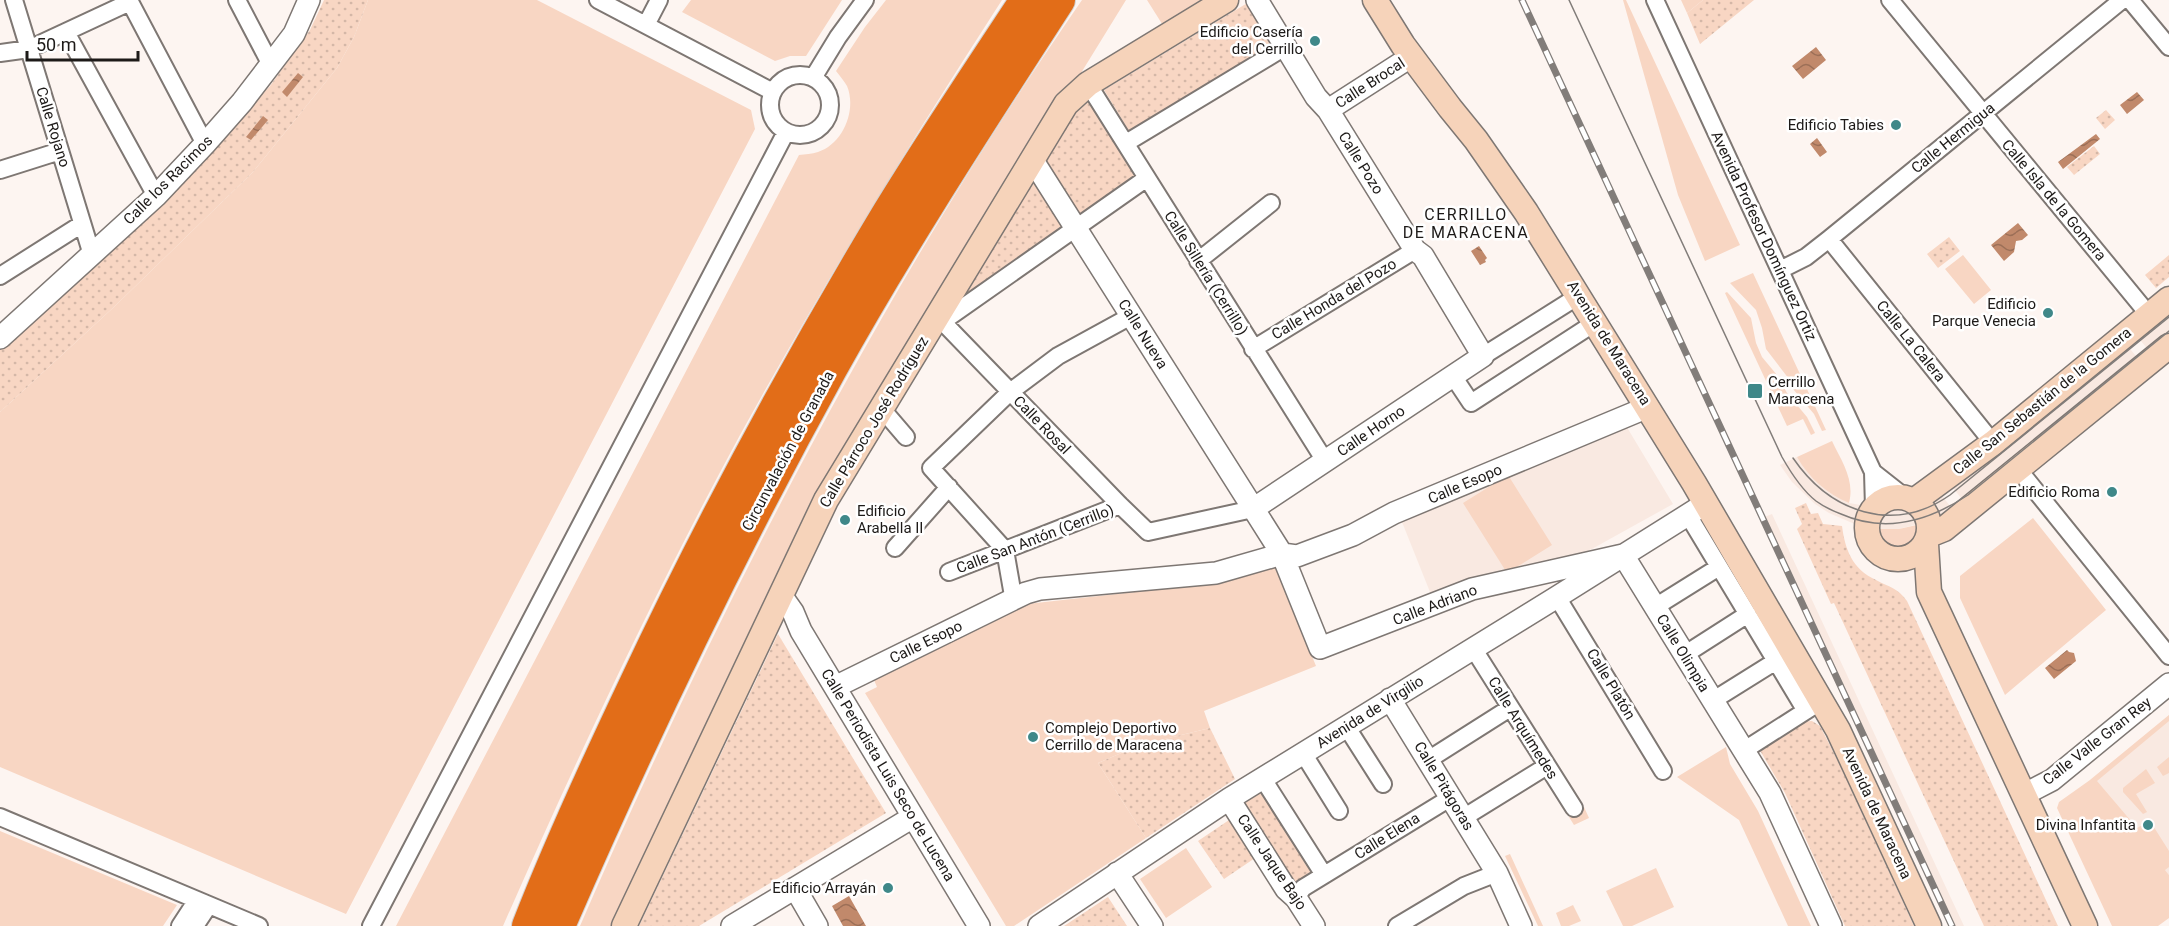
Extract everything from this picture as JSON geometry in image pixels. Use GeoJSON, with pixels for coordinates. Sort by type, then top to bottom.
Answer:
{"type":"FeatureCollection","features":[{"type":"Feature","properties":{"kind":"highway","name":"Circunvalación de Granada"},"geometry":{"type":"LineString","coordinates":[[528,926],[552,865],[612,732],[657,637],[752,452],[887,215],[1026,0]]}},
{"type":"Feature","properties":{"kind":"highway","name":"Circunvalación de Granada"},"geometry":{"type":"LineString","coordinates":[[559,926],[683,653],[832,368],[975,129],[1059,0]]}},
{"type":"Feature","properties":{"kind":"main road","name":"Calle Párroco José Rodríguez"},"geometry":{"type":"LineString","coordinates":[[624,926],[826,500],[879,411],[939,319],[1066,104],[1088,84],[1226,0]]}},
{"type":"Feature","properties":{"kind":"main road","name":"Avenida de Maracena"},"geometry":{"type":"LineString","coordinates":[[1375,0],[1412,56],[1483,149],[1526,212],[1648,407],[1696,509],[1814,706],[1861,776],[1929,926]]}},
{"type":"Feature","properties":{"kind":"main road","name":"Calle San Sebastián de la Gomera"},"geometry":{"type":"LineString","coordinates":[[1910,499],[1993,443],[2169,299]]}},
{"type":"Feature","properties":{"kind":"main road"},"geometry":{"type":"LineString","coordinates":[[2085,926],[1929,592],[1927,540],[1928,517],[1923,509],[1910,499],[1888,498],[1874,508],[1867,523],[1870,543],[1884,557],[1903,560],[1913,556],[1927,540],[1944,529],[2169,346]]}},
{"type":"Feature","properties":{"kind":"main road"},"geometry":{"type":"LineString","coordinates":[[1894,560],[1929,592]]}},
{"type":"Feature","properties":{"kind":"street","name":"Calle Rojano"},"geometry":{"type":"LineString","coordinates":[[14,0],[92,255]]}},
{"type":"Feature","properties":{"kind":"street"},"geometry":{"type":"LineString","coordinates":[[237,0],[271,65]]}},
{"type":"Feature","properties":{"kind":"street","name":"Calle los Racimos"},"geometry":{"type":"LineString","coordinates":[[0,338],[156,196],[205,144],[294,34],[309,0]]}},
{"type":"Feature","properties":{"kind":"street"},"geometry":{"type":"LineString","coordinates":[[598,0],[773,92]]}},
{"type":"Feature","properties":{"kind":"street"},"geometry":{"type":"LineString","coordinates":[[646,25],[659,0]]}},
{"type":"Feature","properties":{"kind":"street"},"geometry":{"type":"LineString","coordinates":[[813,78],[838,37],[865,0]]}},
{"type":"Feature","properties":{"kind":"street","name":"Calle Pozo"},"geometry":{"type":"LineString","coordinates":[[1257,0],[1316,97],[1328,110],[1415,250],[1423,256],[1483,356]]}},
{"type":"Feature","properties":{"kind":"street","name":"Avenida Profesor Domínguez Ortiz"},"geometry":{"type":"LineString","coordinates":[[1654,0],[1873,472],[1874,508]]}},
{"type":"Feature","properties":{"kind":"street","name":"Calle Isla de la Gomera"},"geometry":{"type":"LineString","coordinates":[[1890,0],[2150,315]]}},
{"type":"Feature","properties":{"kind":"street","name":"Calle Hermigua"},"geometry":{"type":"LineString","coordinates":[[1780,270],[1806,257],[1829,239],[2122,0]]}},
{"type":"Feature","properties":{"kind":"street"},"geometry":{"type":"LineString","coordinates":[[2130,0],[2169,47]]}},
{"type":"Feature","properties":{"kind":"street"},"geometry":{"type":"LineString","coordinates":[[0,53],[29,49],[130,1],[205,144]]}},
{"type":"Feature","properties":{"kind":"street"},"geometry":{"type":"LineString","coordinates":[[66,32],[156,196]]}},
{"type":"Feature","properties":{"kind":"street"},"geometry":{"type":"LineString","coordinates":[[1126,143],[1285,47]]}},
{"type":"Feature","properties":{"kind":"street","name":"Calle Brocal"},"geometry":{"type":"LineString","coordinates":[[1328,110],[1412,56]]}},
{"type":"Feature","properties":{"kind":"street"},"geometry":{"type":"LineString","coordinates":[[795,76],[813,78],[827,91],[830,110],[827,119],[821,127],[804,135],[786,132],[773,119],[770,110],[773,92],[786,79],[795,76]]}},
{"type":"Feature","properties":{"kind":"street","name":"Calle Sillería (Cerrillo)"},"geometry":{"type":"LineString","coordinates":[[1088,84],[1325,461]]}},
{"type":"Feature","properties":{"kind":"street"},"geometry":{"type":"LineString","coordinates":[[371,926],[786,132]]}},
{"type":"Feature","properties":{"kind":"street"},"geometry":{"type":"LineString","coordinates":[[0,170],[60,151]]}},
{"type":"Feature","properties":{"kind":"street","name":"Calle Nueva"},"geometry":{"type":"LineString","coordinates":[[1032,159],[1253,509]]}},
{"type":"Feature","properties":{"kind":"street","name":"Calle Párroco José Rodríguez"},"geometry":{"type":"LineString","coordinates":[[939,319],[1147,178]]}},
{"type":"Feature","properties":{"kind":"street"},"geometry":{"type":"LineString","coordinates":[[1198,261],[1271,203]]}},
{"type":"Feature","properties":{"kind":"street"},"geometry":{"type":"LineString","coordinates":[[0,276],[82,224]]}},
{"type":"Feature","properties":{"kind":"street","name":"Calle La Calera"},"geometry":{"type":"LineString","coordinates":[[1829,239],[1993,443]]}},
{"type":"Feature","properties":{"kind":"street","name":"Calle Honda del Pozo"},"geometry":{"type":"LineString","coordinates":[[1253,349],[1415,250]]}},
{"type":"Feature","properties":{"kind":"street","name":"Calle Horno"},"geometry":{"type":"LineString","coordinates":[[1149,532],[1253,509],[1483,356],[1580,296]]}},
{"type":"Feature","properties":{"kind":"street"},"geometry":{"type":"LineString","coordinates":[[1016,598],[1012,590],[1005,549],[932,468],[1010,392],[1058,356],[1131,316]]}},
{"type":"Feature","properties":{"kind":"street","name":"Calle Rosal"},"geometry":{"type":"LineString","coordinates":[[939,319],[1149,532]]}},
{"type":"Feature","properties":{"kind":"street"},"geometry":{"type":"LineString","coordinates":[[1453,376],[1471,403],[1596,322]]}},
{"type":"Feature","properties":{"kind":"street","name":"Calle Esopo"},"geometry":{"type":"LineString","coordinates":[[835,687],[1016,598],[1040,590],[1216,573],[1282,554],[1297,556],[1353,536],[1394,513],[1648,407]]}},
{"type":"Feature","properties":{"kind":"street"},"geometry":{"type":"LineString","coordinates":[[879,411],[888,416],[906,437]]}},
{"type":"Feature","properties":{"kind":"street"},"geometry":{"type":"LineString","coordinates":[[2018,469],[2169,656]]}},
{"type":"Feature","properties":{"kind":"street","name":"Avenida Profesor Domínguez Ortiz"},"geometry":{"type":"LineString","coordinates":[[1873,472],[1910,499]]}},
{"type":"Feature","properties":{"kind":"street"},"geometry":{"type":"LineString","coordinates":[[895,548],[950,487]]}},
{"type":"Feature","properties":{"kind":"street","name":"Calle San Antón (Cerrillo)"},"geometry":{"type":"LineString","coordinates":[[950,572],[1120,505]]}},
{"type":"Feature","properties":{"kind":"street"},"geometry":{"type":"LineString","coordinates":[[1253,509],[1282,554]]}},
{"type":"Feature","properties":{"kind":"street","name":"Avenida de Virgilio"},"geometry":{"type":"LineString","coordinates":[[1039,926],[1229,799],[1696,509]]}},
{"type":"Feature","properties":{"kind":"street","name":"Avenida de Maracena"},"geometry":{"type":"LineString","coordinates":[[1696,509],[1719,567],[1776,661],[1814,706]]}},
{"type":"Feature","properties":{"kind":"street","name":"Calle Adriano"},"geometry":{"type":"LineString","coordinates":[[1282,554],[1320,648],[1472,589],[1623,555]]}},
{"type":"Feature","properties":{"kind":"street","name":"Calle Olimpia"},"geometry":{"type":"LineString","coordinates":[[1623,555],[1770,793],[1831,926]]}},
{"type":"Feature","properties":{"kind":"street"},"geometry":{"type":"LineString","coordinates":[[1655,607],[1719,567]]}},
{"type":"Feature","properties":{"kind":"street","name":"Calle Platón"},"geometry":{"type":"LineString","coordinates":[[1557,597],[1664,771]]}},
{"type":"Feature","properties":{"kind":"street","name":"Calle Periodista Luis Seco de Lucena"},"geometry":{"type":"LineString","coordinates":[[776,605],[784,617],[797,625],[979,926]]}},
{"type":"Feature","properties":{"kind":"street"},"geometry":{"type":"LineString","coordinates":[[1684,655],[1748,614]]}},
{"type":"Feature","properties":{"kind":"street","name":"Calle Arquímedes"},"geometry":{"type":"LineString","coordinates":[[1473,648],[1574,808]]}},
{"type":"Feature","properties":{"kind":"street"},"geometry":{"type":"LineString","coordinates":[[1712,701],[1776,661]]}},
{"type":"Feature","properties":{"kind":"street","name":"Calle Valle Gran Rey"},"geometry":{"type":"LineString","coordinates":[[2024,795],[2052,780],[2169,684]]}},
{"type":"Feature","properties":{"kind":"street","name":"Calle Pitágoras"},"geometry":{"type":"LineString","coordinates":[[1390,699],[1497,873],[1521,926]]}},
{"type":"Feature","properties":{"kind":"street"},"geometry":{"type":"LineString","coordinates":[[1743,751],[1814,706]]}},
{"type":"Feature","properties":{"kind":"street"},"geometry":{"type":"LineString","coordinates":[[1428,760],[1510,708]]}},
{"type":"Feature","properties":{"kind":"street"},"geometry":{"type":"LineString","coordinates":[[1346,726],[1383,784]]}},
{"type":"Feature","properties":{"kind":"street"},"geometry":{"type":"LineString","coordinates":[[1303,753],[1339,811]]}},
{"type":"Feature","properties":{"kind":"street"},"geometry":{"type":"LineString","coordinates":[[1463,818],[1547,766]]}},
{"type":"Feature","properties":{"kind":"street"},"geometry":{"type":"LineString","coordinates":[[1263,779],[1324,875]]}},
{"type":"Feature","properties":{"kind":"street","name":"Calle Elena"},"geometry":{"type":"LineString","coordinates":[[1296,898],[1303,888],[1450,798]]}},
{"type":"Feature","properties":{"kind":"street","name":"Calle Jaque Bajo"},"geometry":{"type":"LineString","coordinates":[[1229,799],[1286,889],[1296,898],[1314,926]]}},
{"type":"Feature","properties":{"kind":"street"},"geometry":{"type":"LineString","coordinates":[[0,817],[258,926]]}},
{"type":"Feature","properties":{"kind":"street"},"geometry":{"type":"LineString","coordinates":[[732,926],[913,817]]}},
{"type":"Feature","properties":{"kind":"street"},"geometry":{"type":"LineString","coordinates":[[1118,873],[1152,926]]}},
{"type":"Feature","properties":{"kind":"street"},"geometry":{"type":"LineString","coordinates":[[1397,926],[1464,886],[1497,873]]}},
{"type":"Feature","properties":{"kind":"street"},"geometry":{"type":"LineString","coordinates":[[795,888],[817,926]]}},
{"type":"Feature","properties":{"kind":"street"},"geometry":{"type":"LineString","coordinates":[[180,926],[203,903]]}},
{"type":"Feature","properties":{"kind":"street"},"geometry":{"type":"LineString","coordinates":[[195,926],[203,903]]}},
{"type":"Feature","properties":{"kind":"shaded area"},"geometry":{"type":"Polygon","coordinates":[[[324,0],[368,0],[354,37],[337,68],[253,172],[115,306],[0,412],[0,349],[218,142],[270,86],[310,30],[324,0]]]}},
{"type":"Feature","properties":{"kind":"shaded area"},"geometry":{"type":"Polygon","coordinates":[[[368,0],[537,0],[751,110],[755,129],[346,914],[0,767],[0,412],[115,306],[253,172],[337,68],[354,37],[368,0]]]}},
{"type":"Feature","properties":{"kind":"shaded area"},"geometry":{"type":"Polygon","coordinates":[[[691,0],[842,0],[806,56],[790,56],[775,61],[682,12],[691,0]]]}},
{"type":"Feature","properties":{"kind":"shaded area"},"geometry":{"type":"Polygon","coordinates":[[[886,0],[1002,0],[867,215],[740,435],[616,678],[503,926],[396,926],[799,155],[816,153],[827,148],[841,134],[846,125],[850,95],[847,86],[836,71],[886,0]]]}},
{"type":"Feature","properties":{"kind":"shaded area"},"geometry":{"type":"Polygon","coordinates":[[[1082,0],[1126,0],[843,459],[618,926],[580,926],[689,686],[808,451],[939,221],[1082,0]]]}},
{"type":"Feature","properties":{"kind":"shaded area"},"geometry":{"type":"Polygon","coordinates":[[[1147,0],[1208,0],[1164,27],[1147,0]]]}},
{"type":"Feature","properties":{"kind":"shaded area"},"geometry":{"type":"Polygon","coordinates":[[[1623,0],[1626,0],[1740,245],[1705,261],[1678,195],[1623,0]]]}},
{"type":"Feature","properties":{"kind":"shaded area"},"geometry":{"type":"Polygon","coordinates":[[[1681,0],[1703,0],[1687,13],[1681,0]]]}},
{"type":"Feature","properties":{"kind":"shaded area"},"geometry":{"type":"Polygon","coordinates":[[[1703,0],[1754,0],[1700,44],[1687,13],[1703,0]]]}},
{"type":"Feature","properties":{"kind":"shaded area"},"geometry":{"type":"Polygon","coordinates":[[[1249,2],[1277,47],[1132,136],[1104,90],[1249,2]]]}},
{"type":"Feature","properties":{"kind":"shaded area"},"geometry":{"type":"Polygon","coordinates":[[[1088,99],[1138,178],[1080,218],[1046,162],[1079,105],[1088,99]]]}},
{"type":"Feature","properties":{"kind":"shaded area"},"geometry":{"type":"Polygon","coordinates":[[[2106,110],[2115,120],[2105,129],[2096,118],[2106,110]]]}},
{"type":"Feature","properties":{"kind":"shaded area"},"geometry":{"type":"Polygon","coordinates":[[[2094,146],[2100,154],[2074,175],[2067,167],[2094,146]]]}},
{"type":"Feature","properties":{"kind":"shaded area"},"geometry":{"type":"Polygon","coordinates":[[[1035,179],[1066,228],[960,302],[1035,179]]]}},
{"type":"Feature","properties":{"kind":"shaded area"},"geometry":{"type":"Polygon","coordinates":[[[1949,237],[1960,251],[1938,268],[1927,254],[1949,237]]]}},
{"type":"Feature","properties":{"kind":"shaded area"},"geometry":{"type":"Polygon","coordinates":[[[1963,255],[1991,290],[1974,304],[1945,269],[1963,255]]]}},
{"type":"Feature","properties":{"kind":"shaded area"},"geometry":{"type":"Polygon","coordinates":[[[2169,255],[2169,277],[2156,288],[2145,275],[2169,255]]]}},
{"type":"Feature","properties":{"kind":"shaded area"},"geometry":{"type":"Polygon","coordinates":[[[1753,273],[1826,430],[1822,431],[1814,414],[1793,389],[1789,379],[1766,349],[1756,310],[1730,283],[1753,273]]]}},
{"type":"Feature","properties":{"kind":"shaded area"},"geometry":{"type":"Polygon","coordinates":[[[1727,292],[1751,318],[1756,343],[1762,357],[1807,417],[1815,433],[1811,435],[1803,419],[1787,426],[1725,293],[1727,292]]]}},
{"type":"Feature","properties":{"kind":"shaded area"},"geometry":{"type":"Polygon","coordinates":[[[2169,309],[2169,337],[2150,352],[2136,335],[2169,309]]]}},
{"type":"Feature","properties":{"kind":"shaded area"},"geometry":{"type":"Polygon","coordinates":[[[2126,344],[2140,361],[1965,503],[1950,484],[2126,344]]]}},
{"type":"Feature","properties":{"kind":"shaded area"},"geometry":{"type":"Polygon","coordinates":[[[1625,424],[1673,504],[1590,550],[1558,562],[1432,597],[1400,517],[1625,424]]]}},
{"type":"Feature","properties":{"kind":"shaded area"},"geometry":{"type":"Polygon","coordinates":[[[1832,441],[1849,479],[1849,503],[1833,495],[1819,484],[1797,457],[1832,441]]]}},
{"type":"Feature","properties":{"kind":"shaded area"},"geometry":{"type":"Polygon","coordinates":[[[1797,457],[1821,486],[1849,503],[1884,509],[1892,506],[1905,506],[1939,492],[1954,511],[1941,518],[1899,529],[1875,529],[1857,525],[1815,504],[1792,482],[1780,465],[1797,457]]]}},
{"type":"Feature","properties":{"kind":"shaded area"},"geometry":{"type":"Polygon","coordinates":[[[1508,475],[1552,545],[1507,573],[1463,503],[1508,475]]]}},
{"type":"Feature","properties":{"kind":"shaded area"},"geometry":{"type":"Polygon","coordinates":[[[1806,503],[1811,514],[1818,513],[1823,524],[1842,526],[1851,558],[1861,570],[1897,590],[1907,601],[2058,926],[1984,926],[1834,603],[1831,604],[1797,529],[1802,524],[1795,508],[1806,503]]]}},
{"type":"Feature","properties":{"kind":"shaded area"},"geometry":{"type":"Polygon","coordinates":[[[1772,514],[1964,926],[1949,926],[1797,600],[1762,518],[1772,514]]]}},
{"type":"Feature","properties":{"kind":"shaded area"},"geometry":{"type":"Polygon","coordinates":[[[2033,518],[2106,610],[2005,695],[1960,598],[1960,576],[2033,518]]]}},
{"type":"Feature","properties":{"kind":"shaded area"},"geometry":{"type":"Polygon","coordinates":[[[1921,524],[1920,535],[1915,543],[1900,550],[1884,546],[1878,539],[1875,529],[1899,529],[1921,524]]]}},
{"type":"Feature","properties":{"kind":"shaded area","name":"Complejo Deportivo Cerrillo de Maracena"},"geometry":{"type":"Polygon","coordinates":[[[1274,563],[1316,666],[1204,711],[1210,728],[1140,745],[1098,763],[1146,838],[1014,926],[1006,926],[865,693],[877,687],[874,680],[1027,604],[1215,583],[1274,563]]]}},
{"type":"Feature","properties":{"kind":"shaded area"},"geometry":{"type":"Polygon","coordinates":[[[778,634],[886,813],[699,926],[639,926],[778,634]]]}},
{"type":"Feature","properties":{"kind":"shaded area","name":"Divina Infantita"},"geometry":{"type":"Polygon","coordinates":[[[2169,715],[2169,875],[2090,780],[2169,715]]]}},
{"type":"Feature","properties":{"kind":"shaded area"},"geometry":{"type":"Polygon","coordinates":[[[2169,715],[2169,721],[2097,781],[2137,828],[2150,821],[2169,851],[2169,867],[2165,870],[2169,875],[2169,918],[2158,926],[2112,926],[2057,808],[2059,802],[2090,780],[2169,715]]]}},
{"type":"Feature","properties":{"kind":"shaded area"},"geometry":{"type":"Polygon","coordinates":[[[1812,721],[1820,726],[1840,765],[1914,926],[1845,926],[1785,793],[1758,747],[1796,722],[1812,721]]]}},
{"type":"Feature","properties":{"kind":"shaded area"},"geometry":{"type":"Polygon","coordinates":[[[1210,728],[1235,779],[1146,838],[1098,763],[1140,745],[1210,728]]]}},
{"type":"Feature","properties":{"kind":"shaded area"},"geometry":{"type":"Polygon","coordinates":[[[1726,747],[1730,764],[1758,811],[1811,926],[1788,926],[1739,820],[1677,777],[1726,747]]]}},
{"type":"Feature","properties":{"kind":"shaded area"},"geometry":{"type":"Polygon","coordinates":[[[2169,757],[2169,773],[2163,776],[2157,767],[2169,757]]]}},
{"type":"Feature","properties":{"kind":"shaded area"},"geometry":{"type":"Polygon","coordinates":[[[2146,769],[2155,783],[2136,794],[2147,812],[2143,814],[2123,792],[2123,788],[2146,769]]]}},
{"type":"Feature","properties":{"kind":"shaded area"},"geometry":{"type":"Polygon","coordinates":[[[1259,793],[1264,795],[1306,865],[1311,863],[1310,875],[1295,885],[1244,806],[1259,793]]]}},
{"type":"Feature","properties":{"kind":"shaded area"},"geometry":{"type":"Polygon","coordinates":[[[1584,807],[1589,818],[1574,825],[1569,817],[1584,807]]]}},
{"type":"Feature","properties":{"kind":"shaded area"},"geometry":{"type":"Polygon","coordinates":[[[1232,818],[1258,856],[1224,879],[1198,841],[1232,818]]]}},
{"type":"Feature","properties":{"kind":"shaded area"},"geometry":{"type":"Polygon","coordinates":[[[0,831],[177,905],[163,926],[0,926],[0,831]]]}},
{"type":"Feature","properties":{"kind":"shaded area"},"geometry":{"type":"Polygon","coordinates":[[[1186,848],[1212,887],[1166,918],[1140,879],[1186,848]]]}},
{"type":"Feature","properties":{"kind":"shaded area"},"geometry":{"type":"Polygon","coordinates":[[[1510,854],[1543,926],[1538,926],[1505,856],[1510,854]]]}},
{"type":"Feature","properties":{"kind":"shaded area"},"geometry":{"type":"Polygon","coordinates":[[[1656,868],[1674,907],[1632,926],[1623,926],[1606,891],[1656,868]]]}},
{"type":"Feature","properties":{"kind":"shaded area"},"geometry":{"type":"Polygon","coordinates":[[[1108,897],[1127,926],[1064,926],[1108,897]]]}},
{"type":"Feature","properties":{"kind":"shaded area"},"geometry":{"type":"Polygon","coordinates":[[[1573,905],[1581,921],[1569,926],[1561,926],[1556,913],[1573,905]]]}},
{"type":"Feature","properties":{"kind":"water"},"geometry":{"type":"Polygon","coordinates":[[[1816,47],[1826,60],[1803,79],[1792,66],[1816,47]]]}},
{"type":"Feature","properties":{"kind":"water"},"geometry":{"type":"Polygon","coordinates":[[[298,73],[303,77],[287,97],[282,92],[298,73]]]}},
{"type":"Feature","properties":{"kind":"water"},"geometry":{"type":"Polygon","coordinates":[[[2137,92],[2144,100],[2127,114],[2120,105],[2137,92]]]}},
{"type":"Feature","properties":{"kind":"water"},"geometry":{"type":"Polygon","coordinates":[[[263,116],[268,120],[251,140],[246,137],[263,116]]]}},
{"type":"Feature","properties":{"kind":"water"},"geometry":{"type":"Polygon","coordinates":[[[2096,134],[2100,139],[2063,169],[2058,162],[2096,134]]]}},
{"type":"Feature","properties":{"kind":"water"},"geometry":{"type":"Polygon","coordinates":[[[1817,138],[1827,152],[1820,157],[1810,144],[1817,138]]]}},
{"type":"Feature","properties":{"kind":"water"},"geometry":{"type":"Polygon","coordinates":[[[2018,223],[2028,235],[2016,241],[2014,252],[2004,261],[1991,245],[2018,223]]]}},
{"type":"Feature","properties":{"kind":"water"},"geometry":{"type":"Polygon","coordinates":[[[1479,246],[1487,258],[1486,262],[1480,265],[1471,251],[1479,246]]]}},
{"type":"Feature","properties":{"kind":"water"},"geometry":{"type":"Polygon","coordinates":[[[2067,650],[2074,653],[2076,661],[2054,679],[2045,668],[2067,650]]]}},
{"type":"Feature","properties":{"kind":"water"},"geometry":{"type":"Polygon","coordinates":[[[849,896],[866,926],[843,926],[832,906],[849,896]]]}},
{"type":"Feature","properties":{"kind":"tram line"},"geometry":{"type":"LineString","coordinates":[[1569,0],[1782,457],[1801,486],[1825,507],[1858,520],[1891,524],[1923,518],[1938,512],[1968,495],[2169,331]]}},
{"type":"Feature","properties":{"kind":"tram line"},"geometry":{"type":"LineString","coordinates":[[1793,458],[1808,477],[1825,492],[1844,504],[1864,512],[1885,515],[1907,514],[1928,507],[1950,495],[2169,317]]}},
{"type":"Feature","properties":{"kind":"railway"},"geometry":{"type":"LineString","coordinates":[[1522,0],[1952,926]]}},
{"type":"Feature","properties":{"kind":"place","name":"Edificio Casería del Cerrillo"},"geometry":{"type":"Point","coordinates":[1315,41]}},
{"type":"Feature","properties":{"kind":"place","name":"Edificio Tabies"},"geometry":{"type":"Point","coordinates":[1896,125]}},
{"type":"Feature","properties":{"kind":"place","name":"Edificio Parque Venecia"},"geometry":{"type":"Point","coordinates":[2048,313]}},
{"type":"Feature","properties":{"kind":"place","name":"Cerrillo Maracena"},"geometry":{"type":"Point","coordinates":[1755,391]}},
{"type":"Feature","properties":{"kind":"place","name":"Edificio Roma"},"geometry":{"type":"Point","coordinates":[2112,492]}},
{"type":"Feature","properties":{"kind":"place","name":"Edificio Arabella II"},"geometry":{"type":"Point","coordinates":[845,520]}},
{"type":"Feature","properties":{"kind":"place","name":"Complejo Deportivo Cerrillo de Maracena"},"geometry":{"type":"Point","coordinates":[1033,737]}},
{"type":"Feature","properties":{"kind":"place","name":"Divina Infantita"},"geometry":{"type":"Point","coordinates":[2148,825]}},
{"type":"Feature","properties":{"kind":"place","name":"Edificio Arrayán"},"geometry":{"type":"Point","coordinates":[888,888]}},
{"type":"Feature","properties":{"kind":"district","name":"CERRILLO DE MARACENA"},"geometry":{"type":"Point","coordinates":[1466,223]}}]}
